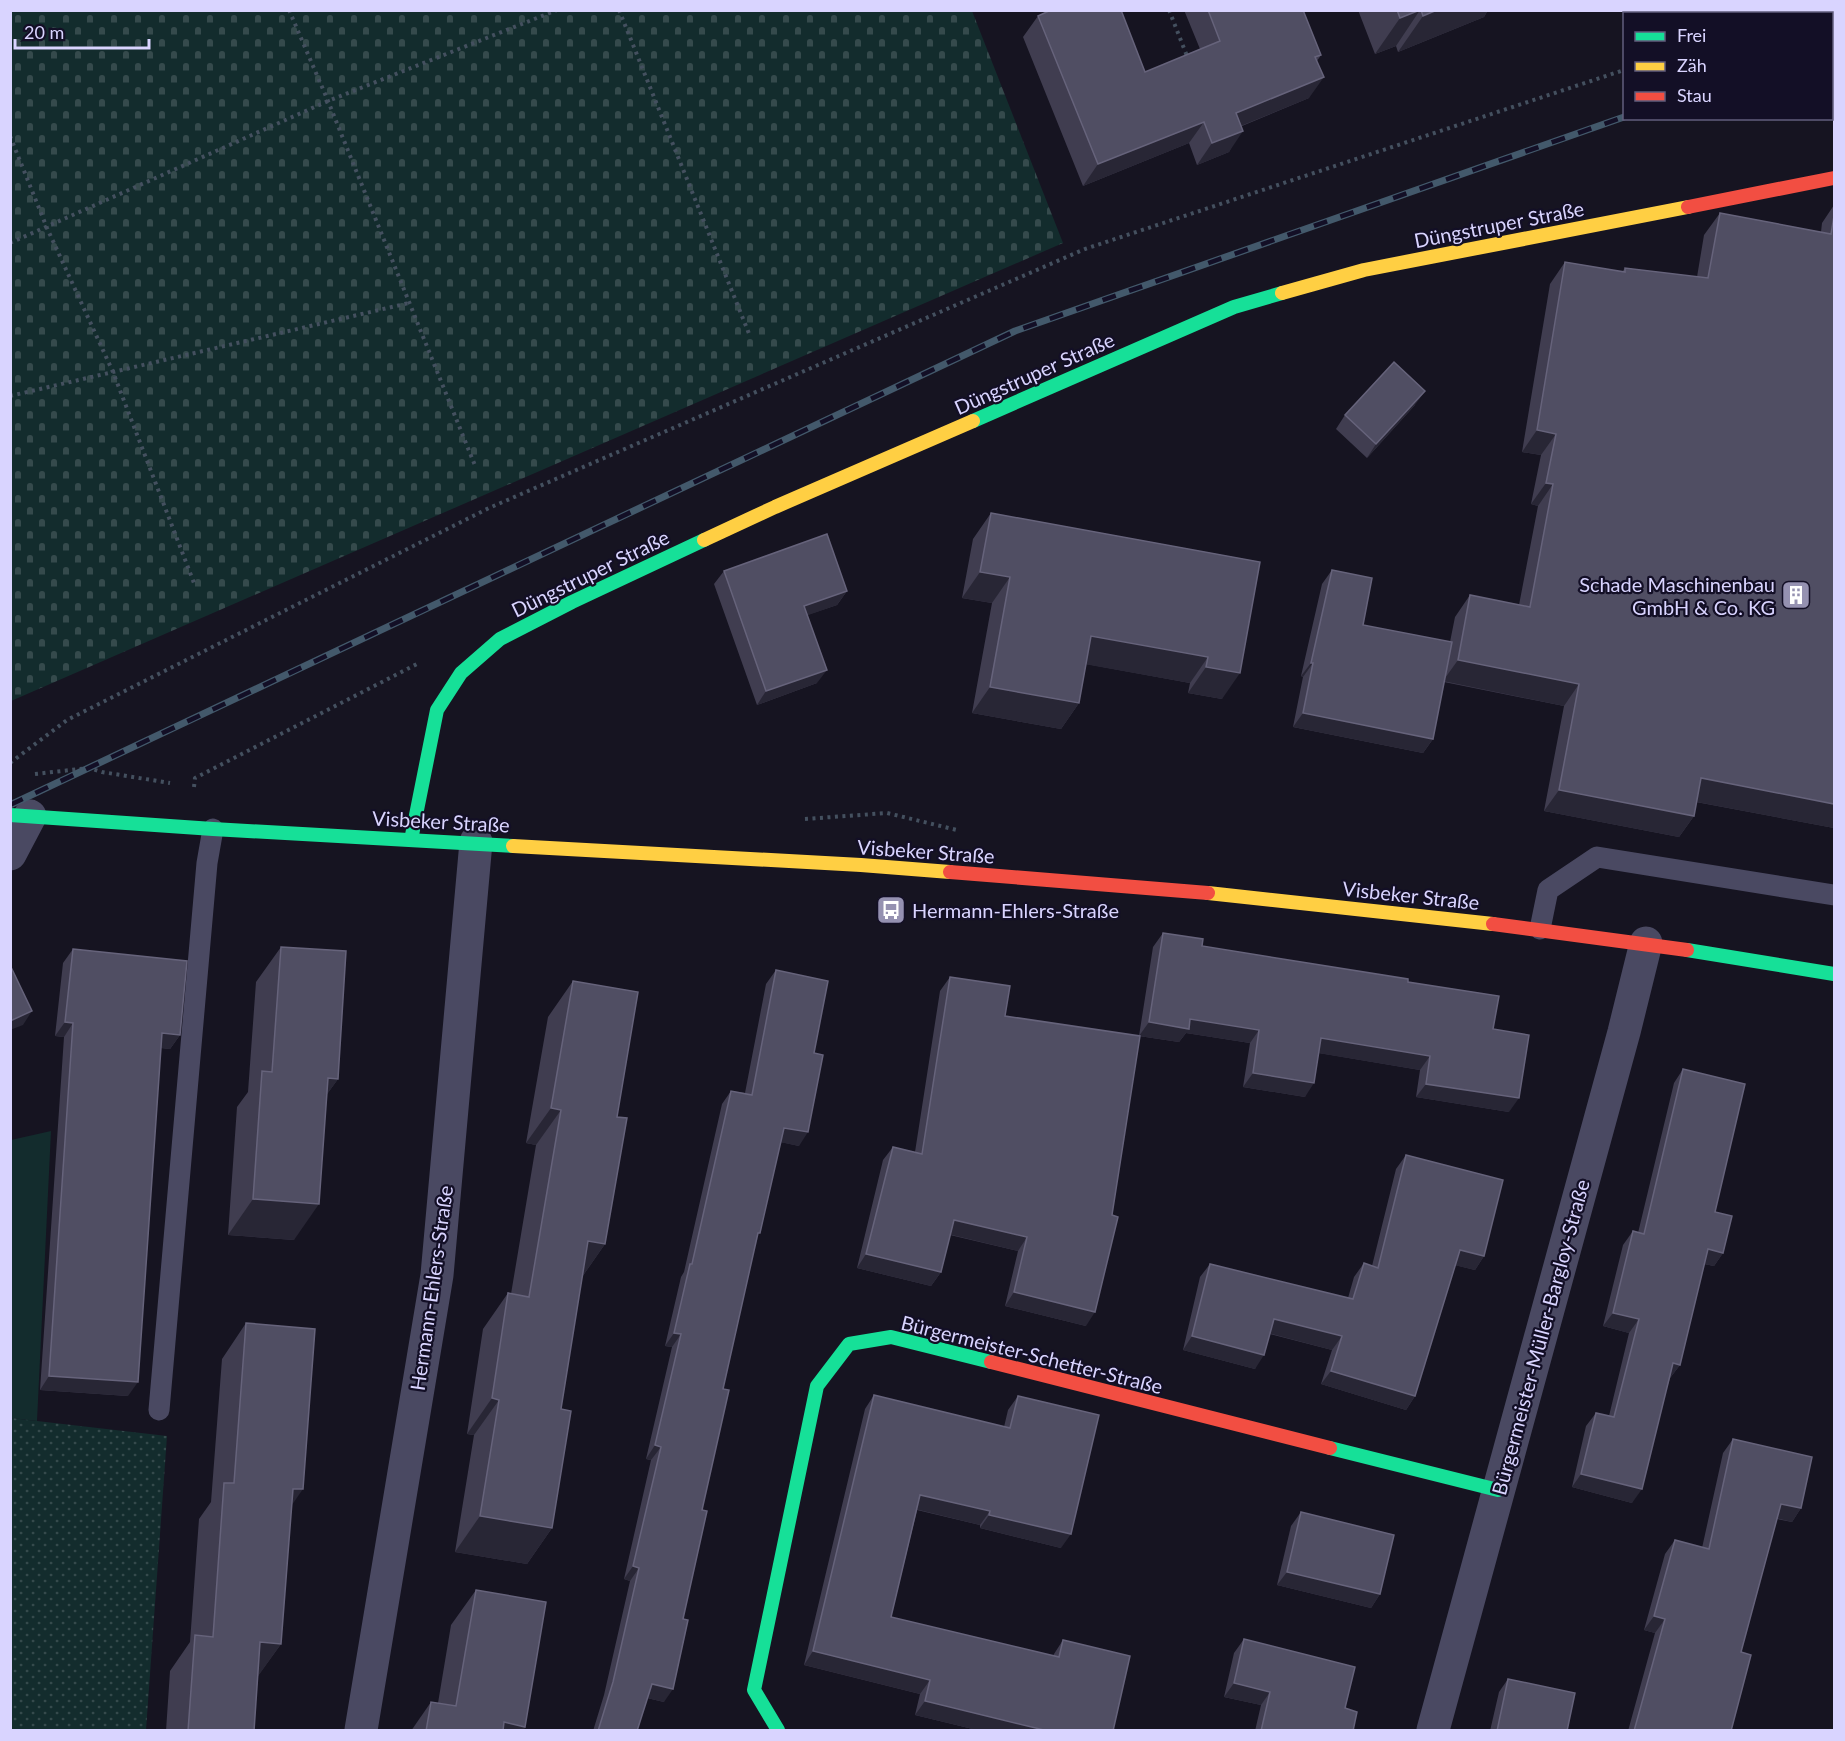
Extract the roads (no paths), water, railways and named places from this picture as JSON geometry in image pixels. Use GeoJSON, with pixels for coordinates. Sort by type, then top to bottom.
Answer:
{"type":"FeatureCollection","features":[{"type":"Feature","properties":{"kind":"street","name":"Düngstruper Straße"},"geometry":{"type":"LineString","coordinates":[[411,840],[437,710],[461,673],[500,639],[572,602],[775,507],[1234,307],[1364,270],[1834,178]]}},
{"type":"Feature","properties":{"kind":"street","name":"Visbeker Straße"},"geometry":{"type":"LineString","coordinates":[[20,815],[213,829],[476,842],[861,866],[1249,896],[1646,943],[1834,974]]}},
{"type":"Feature","properties":{"kind":"street"},"geometry":{"type":"LineString","coordinates":[[10,854],[20,815]]}},
{"type":"Feature","properties":{"kind":"street","name":"Hermann-Ehlers-Straße"},"geometry":{"type":"LineString","coordinates":[[361,1731],[437,1275],[476,842]]}},
{"type":"Feature","properties":{"kind":"street","name":"Bürgermeister-Müller-Bargloy-Straße"},"geometry":{"type":"LineString","coordinates":[[1433,1731],[1646,943]]}},
{"type":"Feature","properties":{"kind":"street","name":"Bürgermeister-Schetter-Straße"},"geometry":{"type":"LineString","coordinates":[[778,1731],[753,1690],[818,1386],[849,1344],[891,1337],[1498,1490]]}},
{"type":"Feature","properties":{"kind":"lane"},"geometry":{"type":"LineString","coordinates":[[159,1410],[207,863],[213,829]]}},
{"type":"Feature","properties":{"kind":"lane"},"geometry":{"type":"LineString","coordinates":[[1540,929],[1548,890],[1597,857],[1834,895]]}},
{"type":"Feature","properties":{"kind":"railway"},"geometry":{"type":"LineString","coordinates":[[10,805],[1015,331],[1623,117]]}},
{"type":"Feature","properties":{"kind":"place","name":"Schade Maschinenbau GmbH & Co. KG"},"geometry":{"type":"Point","coordinates":[1796,595]}},
{"type":"Feature","properties":{"kind":"place","name":"Hermann-Ehlers-Straße"},"geometry":{"type":"Point","coordinates":[891,910]}}]}
